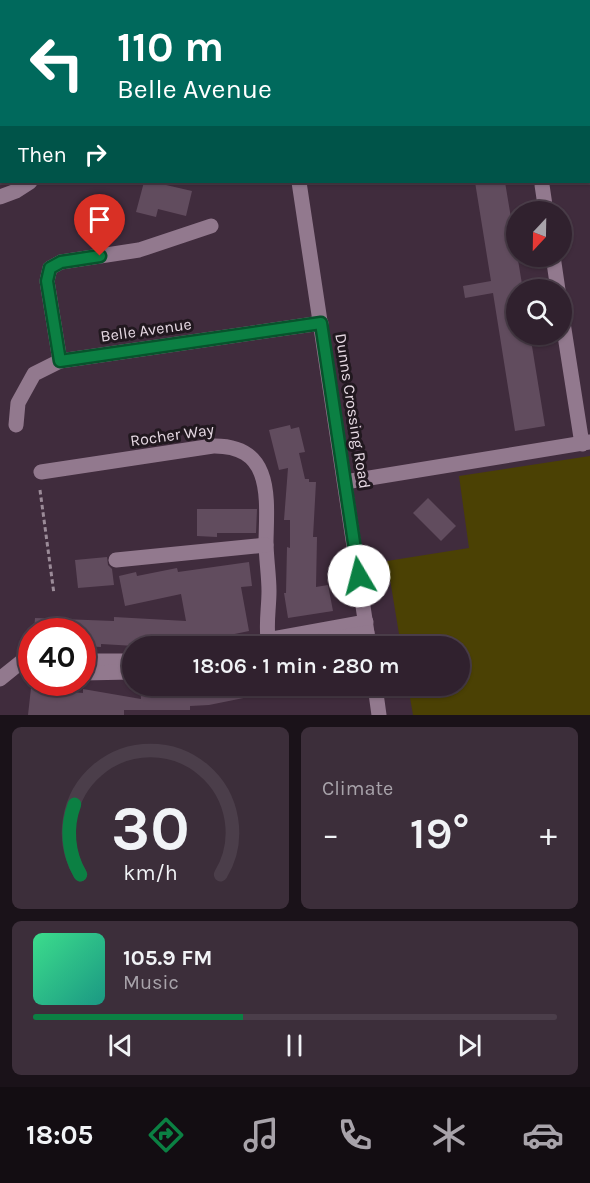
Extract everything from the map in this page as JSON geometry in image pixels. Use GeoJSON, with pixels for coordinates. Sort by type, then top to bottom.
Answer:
{"type":"FeatureCollection","features":[{"type":"Feature","properties":{"kind":"street"},"geometry":{"type":"LineString","coordinates":[[0,197],[28,183]]}},
{"type":"Feature","properties":{"kind":"street","name":"Dunns Crossing Road"},"geometry":{"type":"LineString","coordinates":[[299,183],[367,634]]}},
{"type":"Feature","properties":{"kind":"street"},"geometry":{"type":"LineString","coordinates":[[542,185],[544,201]]}},
{"type":"Feature","properties":{"kind":"street"},"geometry":{"type":"LineString","coordinates":[[60,361],[47,281],[50,268],[61,262],[139,250],[212,226]]}},
{"type":"Feature","properties":{"kind":"street","name":"Belle Avenue"},"geometry":{"type":"LineString","coordinates":[[16,425],[18,403],[34,374],[60,361],[321,323]]}},
{"type":"Feature","properties":{"kind":"street"},"geometry":{"type":"LineString","coordinates":[[345,482],[586,443],[568,345]]}},
{"type":"Feature","properties":{"kind":"street","name":"Rocher Way"},"geometry":{"type":"LineString","coordinates":[[41,472],[213,446],[235,448],[252,458],[264,481],[268,511],[266,545],[267,636]]}},
{"type":"Feature","properties":{"kind":"street"},"geometry":{"type":"LineString","coordinates":[[117,560],[266,545]]}},
{"type":"Feature","properties":{"kind":"street"},"geometry":{"type":"LineString","coordinates":[[345,636],[367,634]]}},
{"type":"Feature","properties":{"kind":"street"},"geometry":{"type":"LineString","coordinates":[[96,661],[122,661]]}},
{"type":"Feature","properties":{"kind":"street"},"geometry":{"type":"LineString","coordinates":[[0,679],[18,669]]}},
{"type":"Feature","properties":{"kind":"street"},"geometry":{"type":"LineString","coordinates":[[96,673],[122,672]]}},
{"type":"Feature","properties":{"kind":"street"},"geometry":{"type":"LineString","coordinates":[[377,696],[380,715]]}},
{"type":"Feature","properties":{"kind":"path"},"geometry":{"type":"LineString","coordinates":[[40,490],[54,594]]}},
{"type":"Feature","properties":{"kind":"shaded area"},"geometry":{"type":"Polygon","coordinates":[[[590,456],[590,715],[413,715],[410,696],[470,696],[470,636],[399,636],[387,561],[469,548],[459,476],[590,456]]]}},
{"type":"Feature","properties":{"kind":"building"},"geometry":{"type":"Polygon","coordinates":[[[144,183],[167,183],[166,185],[192,191],[186,216],[158,209],[156,217],[136,212],[144,183]]]}},
{"type":"Feature","properties":{"kind":"building"},"geometry":{"type":"Polygon","coordinates":[[[475,183],[505,183],[508,201],[506,201],[506,267],[519,267],[521,279],[506,279],[506,345],[532,345],[545,426],[515,431],[493,293],[465,298],[463,286],[491,281],[475,183]]]}},
{"type":"Feature","properties":{"kind":"building"},"geometry":{"type":"Polygon","coordinates":[[[290,425],[291,429],[299,427],[305,452],[299,453],[305,479],[309,479],[309,482],[316,482],[313,537],[317,537],[316,587],[328,585],[333,611],[288,618],[284,593],[286,593],[287,547],[290,548],[290,520],[284,520],[288,468],[279,470],[269,430],[290,425]]]}},
{"type":"Feature","properties":{"kind":"building"},"geometry":{"type":"Polygon","coordinates":[[[428,498],[456,526],[441,541],[413,513],[428,498]]]}},
{"type":"Feature","properties":{"kind":"building"},"geometry":{"type":"Polygon","coordinates":[[[197,509],[257,509],[256,533],[217,533],[217,537],[197,536],[197,509]]]}},
{"type":"Feature","properties":{"kind":"building"},"geometry":{"type":"Polygon","coordinates":[[[107,557],[108,565],[112,569],[114,585],[78,588],[75,560],[107,557]]]}},
{"type":"Feature","properties":{"kind":"building"},"geometry":{"type":"Polygon","coordinates":[[[249,562],[252,586],[241,587],[249,631],[225,636],[122,636],[122,645],[101,644],[101,647],[96,647],[96,620],[114,621],[114,617],[186,621],[181,594],[125,606],[119,576],[136,572],[137,576],[177,568],[178,572],[249,562]]]}},
{"type":"Feature","properties":{"kind":"building"},"geometry":{"type":"Polygon","coordinates":[[[96,691],[141,699],[141,696],[254,696],[209,705],[190,706],[190,710],[124,710],[124,715],[28,715],[30,696],[96,696],[96,691]]]}},
{"type":"Feature","properties":{"kind":"route"},"geometry":{"type":"LineString","coordinates":[[100,256],[61,262],[50,268],[47,281],[60,361],[321,323],[359,576]]}}]}
